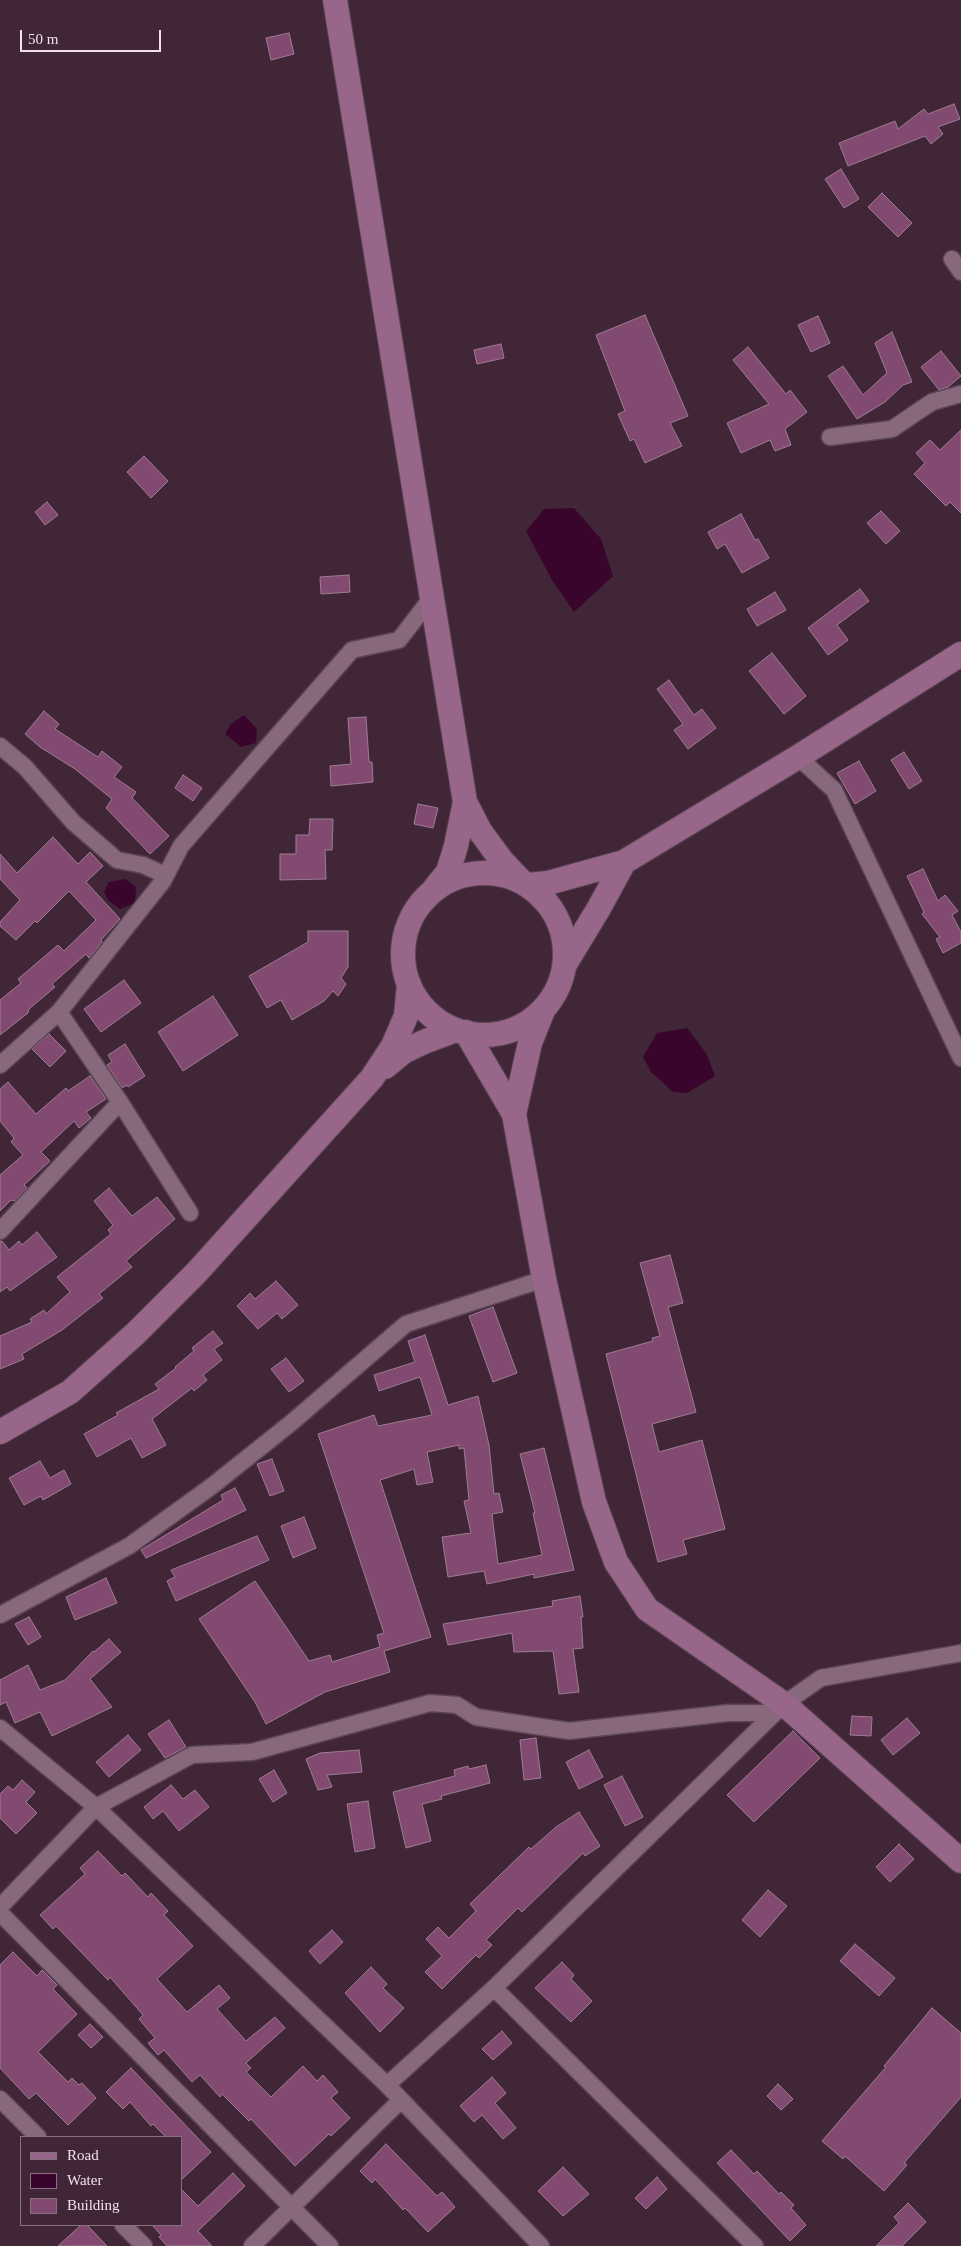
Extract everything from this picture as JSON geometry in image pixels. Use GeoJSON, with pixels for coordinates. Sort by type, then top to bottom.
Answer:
{"type":"FeatureCollection","features":[{"type":"Feature","properties":{"kind":"main road"},"geometry":{"type":"LineString","coordinates":[[335,0],[465,802],[480,831],[502,861],[550,906],[563,933],[565,964],[561,982],[543,1010],[530,1044],[514,1114]]}},
{"type":"Feature","properties":{"kind":"main road"},"geometry":{"type":"LineString","coordinates":[[430,893],[451,880],[474,873],[499,874],[525,883],[548,883],[624,862],[798,757],[961,654]]}},
{"type":"Feature","properties":{"kind":"main road"},"geometry":{"type":"LineString","coordinates":[[465,802],[456,846],[448,872],[415,912],[405,936],[404,960],[409,984],[420,1004],[436,1020],[461,1031],[479,1035],[501,1033],[522,1025],[543,1010]]}},
{"type":"Feature","properties":{"kind":"main road"},"geometry":{"type":"LineString","coordinates":[[565,964],[624,862]]}},
{"type":"Feature","properties":{"kind":"main road"},"geometry":{"type":"LineString","coordinates":[[372,1078],[393,1046],[406,1016],[409,984]]}},
{"type":"Feature","properties":{"kind":"main road"},"geometry":{"type":"LineString","coordinates":[[0,1432],[70,1392],[135,1334],[197,1272],[372,1078],[403,1052],[426,1041],[461,1031]]}},
{"type":"Feature","properties":{"kind":"main road"},"geometry":{"type":"LineString","coordinates":[[461,1031],[514,1114],[544,1278],[594,1502],[616,1562],[646,1609],[779,1708],[961,1861]]}},
{"type":"Feature","properties":{"kind":"street"},"geometry":{"type":"LineString","coordinates":[[830,436],[892,429],[932,402],[961,394]]}},
{"type":"Feature","properties":{"kind":"street"},"geometry":{"type":"LineString","coordinates":[[0,1065],[59,1012],[166,875],[181,846],[352,650],[399,640],[432,597]]}},
{"type":"Feature","properties":{"kind":"street"},"geometry":{"type":"LineString","coordinates":[[0,746],[25,767],[73,822],[116,860],[143,865],[166,875]]}},
{"type":"Feature","properties":{"kind":"street"},"geometry":{"type":"LineString","coordinates":[[798,757],[834,790],[961,1058]]}},
{"type":"Feature","properties":{"kind":"street"},"geometry":{"type":"LineString","coordinates":[[59,1012],[120,1102],[190,1213]]}},
{"type":"Feature","properties":{"kind":"street"},"geometry":{"type":"LineString","coordinates":[[0,1230],[120,1102]]}},
{"type":"Feature","properties":{"kind":"street"},"geometry":{"type":"LineString","coordinates":[[0,1615],[129,1546],[212,1486],[291,1423],[406,1324],[544,1278]]}},
{"type":"Feature","properties":{"kind":"street"},"geometry":{"type":"LineString","coordinates":[[387,2085],[494,1988],[779,1708],[821,1678],[961,1653]]}},
{"type":"Feature","properties":{"kind":"street"},"geometry":{"type":"LineString","coordinates":[[0,1907],[96,1808],[192,1755],[252,1752],[430,1703],[457,1705],[476,1717],[569,1731],[779,1708]]}},
{"type":"Feature","properties":{"kind":"street"},"geometry":{"type":"LineString","coordinates":[[0,1728],[96,1808],[387,2085],[541,2246]]}},
{"type":"Feature","properties":{"kind":"street"},"geometry":{"type":"LineString","coordinates":[[0,1912],[290,2208],[330,2246]]}},
{"type":"Feature","properties":{"kind":"street"},"geometry":{"type":"LineString","coordinates":[[494,1988],[754,2246]]}},
{"type":"Feature","properties":{"kind":"street"},"geometry":{"type":"LineString","coordinates":[[0,2099],[37,2136]]}},
{"type":"Feature","properties":{"kind":"street"},"geometry":{"type":"LineString","coordinates":[[252,2246],[401,2100]]}},
{"type":"Feature","properties":{"kind":"street"},"geometry":{"type":"LineString","coordinates":[[124,2226],[144,2246]]}},
{"type":"Feature","properties":{"kind":"water"},"geometry":{"type":"Polygon","coordinates":[[[574,508],[601,539],[613,576],[574,612],[552,580],[526,531],[544,509],[574,508]]]}},
{"type":"Feature","properties":{"kind":"water"},"geometry":{"type":"Polygon","coordinates":[[[244,715],[257,729],[256,743],[241,747],[225,734],[231,724],[244,715]]]}},
{"type":"Feature","properties":{"kind":"water"},"geometry":{"type":"Polygon","coordinates":[[[126,879],[136,887],[135,903],[120,909],[108,900],[104,892],[109,882],[126,879]]]}},
{"type":"Feature","properties":{"kind":"water"},"geometry":{"type":"Polygon","coordinates":[[[687,1028],[706,1053],[715,1076],[687,1093],[673,1092],[651,1072],[643,1057],[657,1033],[687,1028]]]}},
{"type":"Feature","properties":{"kind":"building"},"geometry":{"type":"Polygon","coordinates":[[[289,33],[294,54],[271,60],[266,38],[289,33]]]}},
{"type":"Feature","properties":{"kind":"building"},"geometry":{"type":"Polygon","coordinates":[[[954,104],[960,119],[938,127],[943,134],[931,144],[925,136],[848,166],[839,143],[895,121],[898,129],[924,109],[928,114],[954,104]]]}},
{"type":"Feature","properties":{"kind":"building"},"geometry":{"type":"Polygon","coordinates":[[[841,169],[859,199],[844,208],[825,179],[841,169]]]}},
{"type":"Feature","properties":{"kind":"building"},"geometry":{"type":"Polygon","coordinates":[[[882,193],[912,223],[898,237],[868,207],[882,193]]]}},
{"type":"Feature","properties":{"kind":"building"},"geometry":{"type":"Polygon","coordinates":[[[645,315],[688,416],[670,423],[682,446],[645,463],[634,439],[630,441],[618,414],[625,411],[596,335],[645,315]]]}},
{"type":"Feature","properties":{"kind":"building"},"geometry":{"type":"Polygon","coordinates":[[[818,316],[830,343],[811,352],[798,325],[818,316]]]}},
{"type":"Feature","properties":{"kind":"building"},"geometry":{"type":"Polygon","coordinates":[[[892,332],[912,382],[903,385],[885,402],[857,419],[828,376],[843,366],[863,395],[887,373],[875,343],[892,332]]]}},
{"type":"Feature","properties":{"kind":"building"},"geometry":{"type":"Polygon","coordinates":[[[501,344],[504,358],[477,364],[474,350],[501,344]]]}},
{"type":"Feature","properties":{"kind":"building"},"geometry":{"type":"Polygon","coordinates":[[[748,347],[786,394],[790,390],[807,412],[785,429],[791,445],[775,451],[770,440],[741,453],[727,423],[769,404],[733,360],[748,347]]]}},
{"type":"Feature","properties":{"kind":"building"},"geometry":{"type":"Polygon","coordinates":[[[941,351],[961,376],[948,387],[939,390],[921,367],[941,351]]]}},
{"type":"Feature","properties":{"kind":"building"},"geometry":{"type":"Polygon","coordinates":[[[961,430],[961,513],[950,502],[946,506],[914,474],[925,463],[916,453],[930,440],[940,450],[961,430]]]}},
{"type":"Feature","properties":{"kind":"building"},"geometry":{"type":"Polygon","coordinates":[[[144,456],[168,481],[151,498],[127,472],[144,456]]]}},
{"type":"Feature","properties":{"kind":"building"},"geometry":{"type":"Polygon","coordinates":[[[47,502],[58,515],[45,525],[35,512],[47,502]]]}},
{"type":"Feature","properties":{"kind":"building"},"geometry":{"type":"Polygon","coordinates":[[[881,511],[900,531],[886,544],[867,523],[881,511]]]}},
{"type":"Feature","properties":{"kind":"building"},"geometry":{"type":"Polygon","coordinates":[[[741,514],[755,540],[758,539],[769,558],[742,573],[725,544],[717,549],[708,532],[741,514]]]}},
{"type":"Feature","properties":{"kind":"building"},"geometry":{"type":"Polygon","coordinates":[[[349,575],[350,592],[321,594],[320,577],[349,575]]]}},
{"type":"Feature","properties":{"kind":"building"},"geometry":{"type":"Polygon","coordinates":[[[860,589],[869,601],[837,625],[848,640],[828,655],[808,628],[860,589]]]}},
{"type":"Feature","properties":{"kind":"building"},"geometry":{"type":"Polygon","coordinates":[[[775,592],[786,610],[757,626],[747,609],[775,592]]]}},
{"type":"Feature","properties":{"kind":"building"},"geometry":{"type":"Polygon","coordinates":[[[772,653],[806,696],[784,714],[749,671],[772,653]]]}},
{"type":"Feature","properties":{"kind":"building"},"geometry":{"type":"Polygon","coordinates":[[[669,680],[694,715],[702,709],[716,728],[688,749],[674,730],[683,724],[657,689],[669,680]]]}},
{"type":"Feature","properties":{"kind":"building"},"geometry":{"type":"Polygon","coordinates":[[[44,711],[59,724],[55,729],[98,757],[102,751],[122,767],[114,777],[136,792],[132,798],[169,836],[150,854],[106,808],[112,799],[75,769],[40,747],[25,734],[44,711]]]}},
{"type":"Feature","properties":{"kind":"building"},"geometry":{"type":"Polygon","coordinates":[[[366,717],[369,762],[372,762],[373,782],[331,786],[330,766],[351,764],[348,718],[366,717]]]}},
{"type":"Feature","properties":{"kind":"building"},"geometry":{"type":"Polygon","coordinates":[[[904,752],[922,781],[909,789],[891,760],[904,752]]]}},
{"type":"Feature","properties":{"kind":"building"},"geometry":{"type":"Polygon","coordinates":[[[859,761],[876,791],[855,804],[837,773],[859,761]]]}},
{"type":"Feature","properties":{"kind":"building"},"geometry":{"type":"Polygon","coordinates":[[[183,775],[202,788],[193,801],[175,788],[183,775]]]}},
{"type":"Feature","properties":{"kind":"building"},"geometry":{"type":"Polygon","coordinates":[[[418,804],[438,808],[433,828],[414,824],[418,804]]]}},
{"type":"Feature","properties":{"kind":"building"},"geometry":{"type":"Polygon","coordinates":[[[310,819],[333,819],[332,850],[325,850],[326,879],[280,880],[280,854],[296,854],[296,835],[309,835],[310,819]]]}},
{"type":"Feature","properties":{"kind":"building"},"geometry":{"type":"Polygon","coordinates":[[[53,837],[78,864],[90,852],[103,866],[86,882],[120,919],[101,940],[102,942],[89,958],[86,954],[52,984],[55,987],[29,1009],[28,1013],[0,1035],[0,1000],[21,983],[18,979],[58,945],[64,951],[96,920],[69,891],[37,923],[35,921],[16,940],[0,926],[0,922],[20,900],[0,879],[0,854],[17,873],[53,837]]]}},
{"type":"Feature","properties":{"kind":"building"},"geometry":{"type":"Polygon","coordinates":[[[923,869],[938,901],[945,895],[958,911],[952,915],[961,932],[961,943],[943,953],[936,939],[940,937],[922,914],[924,912],[907,876],[923,869]]]}},
{"type":"Feature","properties":{"kind":"building"},"geometry":{"type":"Polygon","coordinates":[[[308,931],[348,931],[348,967],[341,978],[346,984],[338,996],[333,991],[324,1001],[292,1020],[281,1000],[267,1008],[249,976],[308,942],[308,931]]]}},
{"type":"Feature","properties":{"kind":"building"},"geometry":{"type":"Polygon","coordinates":[[[124,980],[141,1003],[101,1032],[84,1009],[124,980]]]}},
{"type":"Feature","properties":{"kind":"building"},"geometry":{"type":"Polygon","coordinates":[[[213,996],[238,1035],[183,1071],[158,1032],[213,996]]]}},
{"type":"Feature","properties":{"kind":"building"},"geometry":{"type":"Polygon","coordinates":[[[49,1034],[66,1051],[50,1067],[32,1049],[49,1034]]]}},
{"type":"Feature","properties":{"kind":"building"},"geometry":{"type":"Polygon","coordinates":[[[125,1044],[145,1076],[128,1087],[127,1085],[122,1088],[107,1065],[112,1062],[108,1055],[125,1044]]]}},
{"type":"Feature","properties":{"kind":"building"},"geometry":{"type":"Polygon","coordinates":[[[90,1076],[106,1099],[86,1112],[91,1118],[79,1128],[74,1121],[41,1152],[50,1161],[24,1185],[27,1188],[15,1201],[11,1200],[0,1211],[0,1175],[23,1155],[11,1142],[14,1138],[0,1121],[0,1089],[8,1082],[36,1114],[66,1088],[68,1091],[90,1076]]]}},
{"type":"Feature","properties":{"kind":"building"},"geometry":{"type":"Polygon","coordinates":[[[109,1188],[132,1216],[157,1197],[175,1219],[126,1261],[132,1267],[99,1294],[103,1298],[62,1330],[22,1354],[24,1359],[0,1369],[0,1336],[32,1322],[30,1319],[44,1310],[46,1314],[70,1292],[57,1277],[111,1234],[108,1230],[113,1225],[94,1201],[109,1188]]]}},
{"type":"Feature","properties":{"kind":"building"},"geometry":{"type":"Polygon","coordinates":[[[37,1232],[57,1257],[10,1291],[7,1287],[0,1292],[0,1241],[9,1250],[19,1241],[22,1245],[37,1232]]]}},
{"type":"Feature","properties":{"kind":"building"},"geometry":{"type":"Polygon","coordinates":[[[670,1255],[683,1303],[668,1307],[696,1412],[652,1424],[659,1452],[702,1440],[725,1529],[683,1540],[687,1554],[658,1562],[606,1354],[653,1341],[652,1338],[660,1336],[640,1263],[670,1255]]]}},
{"type":"Feature","properties":{"kind":"building"},"geometry":{"type":"Polygon","coordinates":[[[276,1281],[298,1305],[282,1319],[277,1313],[258,1329],[237,1306],[250,1293],[255,1299],[276,1281]]]}},
{"type":"Feature","properties":{"kind":"building"},"geometry":{"type":"Polygon","coordinates":[[[493,1307],[517,1373],[493,1382],[469,1316],[493,1307]]]}},
{"type":"Feature","properties":{"kind":"building"},"geometry":{"type":"Polygon","coordinates":[[[213,1331],[223,1343],[214,1349],[222,1360],[203,1375],[207,1380],[194,1391],[192,1388],[152,1419],[166,1445],[142,1458],[131,1438],[97,1457],[84,1434],[118,1415],[116,1413],[159,1389],[155,1384],[176,1368],[194,1351],[192,1348],[213,1331]]]}},
{"type":"Feature","properties":{"kind":"building"},"geometry":{"type":"Polygon","coordinates":[[[425,1335],[448,1405],[478,1396],[489,1445],[494,1494],[499,1493],[503,1512],[492,1514],[498,1564],[542,1555],[533,1513],[535,1513],[520,1454],[544,1448],[574,1570],[534,1578],[534,1574],[487,1584],[484,1571],[448,1577],[442,1537],[471,1533],[464,1501],[469,1500],[464,1448],[459,1449],[459,1445],[427,1452],[433,1482],[417,1485],[414,1469],[380,1480],[431,1637],[384,1651],[390,1672],[325,1692],[266,1724],[255,1702],[199,1619],[255,1581],[309,1661],[330,1655],[332,1662],[380,1647],[377,1635],[384,1633],[318,1434],[374,1415],[378,1426],[432,1415],[420,1377],[379,1391],[374,1375],[415,1362],[408,1341],[425,1335]]]}},
{"type":"Feature","properties":{"kind":"building"},"geometry":{"type":"Polygon","coordinates":[[[286,1358],[304,1381],[289,1392],[271,1369],[286,1358]]]}},
{"type":"Feature","properties":{"kind":"building"},"geometry":{"type":"Polygon","coordinates":[[[272,1459],[284,1491],[270,1496],[257,1464],[272,1459]]]}},
{"type":"Feature","properties":{"kind":"building"},"geometry":{"type":"Polygon","coordinates":[[[40,1461],[50,1478],[64,1470],[71,1484],[43,1500],[41,1496],[24,1505],[9,1478],[40,1461]]]}},
{"type":"Feature","properties":{"kind":"building"},"geometry":{"type":"Polygon","coordinates":[[[235,1488],[246,1510],[146,1558],[141,1550],[223,1500],[221,1495],[235,1488]]]}},
{"type":"Feature","properties":{"kind":"building"},"geometry":{"type":"Polygon","coordinates":[[[304,1517],[316,1548],[293,1558],[281,1526],[304,1517]]]}},
{"type":"Feature","properties":{"kind":"building"},"geometry":{"type":"Polygon","coordinates":[[[257,1536],[269,1560],[176,1601],[167,1581],[175,1577],[171,1570],[257,1536]]]}},
{"type":"Feature","properties":{"kind":"building"},"geometry":{"type":"Polygon","coordinates":[[[106,1578],[117,1603],[75,1620],[66,1597],[106,1578]]]}},
{"type":"Feature","properties":{"kind":"building"},"geometry":{"type":"Polygon","coordinates":[[[580,1596],[583,1617],[581,1617],[583,1648],[573,1649],[579,1692],[559,1694],[553,1651],[514,1652],[512,1633],[448,1645],[443,1624],[553,1606],[552,1601],[580,1596]]]}},
{"type":"Feature","properties":{"kind":"building"},"geometry":{"type":"Polygon","coordinates":[[[29,1617],[41,1637],[28,1645],[15,1624],[29,1617]]]}},
{"type":"Feature","properties":{"kind":"building"},"geometry":{"type":"Polygon","coordinates":[[[109,1639],[121,1652],[90,1679],[112,1707],[52,1736],[40,1712],[15,1723],[6,1702],[0,1705],[0,1680],[28,1665],[40,1690],[65,1680],[93,1651],[109,1639]]]}},
{"type":"Feature","properties":{"kind":"building"},"geometry":{"type":"Polygon","coordinates":[[[852,1716],[872,1717],[871,1736],[850,1735],[852,1716]]]}},
{"type":"Feature","properties":{"kind":"building"},"geometry":{"type":"Polygon","coordinates":[[[907,1718],[920,1733],[893,1755],[881,1740],[907,1718]]]}},
{"type":"Feature","properties":{"kind":"building"},"geometry":{"type":"Polygon","coordinates":[[[169,1720],[186,1747],[165,1758],[148,1734],[169,1720]]]}},
{"type":"Feature","properties":{"kind":"building"},"geometry":{"type":"Polygon","coordinates":[[[793,1731],[820,1758],[754,1822],[727,1795],[793,1731]]]}},
{"type":"Feature","properties":{"kind":"building"},"geometry":{"type":"Polygon","coordinates":[[[128,1735],[141,1750],[109,1777],[96,1762],[128,1735]]]}},
{"type":"Feature","properties":{"kind":"building"},"geometry":{"type":"Polygon","coordinates":[[[536,1738],[541,1778],[524,1780],[520,1740],[536,1738]]]}},
{"type":"Feature","properties":{"kind":"building"},"geometry":{"type":"Polygon","coordinates":[[[359,1750],[362,1772],[327,1775],[332,1787],[318,1790],[306,1759],[320,1753],[359,1750]]]}},
{"type":"Feature","properties":{"kind":"building"},"geometry":{"type":"Polygon","coordinates":[[[589,1750],[603,1777],[579,1789],[566,1762],[589,1750]]]}},
{"type":"Feature","properties":{"kind":"building"},"geometry":{"type":"Polygon","coordinates":[[[486,1765],[490,1783],[441,1796],[442,1799],[422,1804],[431,1841],[406,1848],[393,1792],[455,1776],[454,1770],[468,1766],[469,1769],[486,1765]]]}},
{"type":"Feature","properties":{"kind":"building"},"geometry":{"type":"Polygon","coordinates":[[[274,1770],[287,1793],[273,1802],[259,1779],[274,1770]]]}},
{"type":"Feature","properties":{"kind":"building"},"geometry":{"type":"Polygon","coordinates":[[[622,1776],[643,1817],[625,1826],[604,1785],[622,1776]]]}},
{"type":"Feature","properties":{"kind":"building"},"geometry":{"type":"Polygon","coordinates":[[[22,1780],[35,1792],[26,1802],[37,1813],[16,1834],[0,1818],[0,1794],[8,1786],[13,1790],[22,1780]]]}},
{"type":"Feature","properties":{"kind":"building"},"geometry":{"type":"Polygon","coordinates":[[[171,1785],[183,1799],[195,1790],[209,1807],[179,1831],[163,1811],[153,1819],[144,1807],[171,1785]]]}},
{"type":"Feature","properties":{"kind":"building"},"geometry":{"type":"Polygon","coordinates":[[[368,1801],[375,1848],[355,1852],[347,1804],[368,1801]]]}},
{"type":"Feature","properties":{"kind":"building"},"geometry":{"type":"Polygon","coordinates":[[[579,1812],[600,1846],[585,1856],[583,1853],[522,1912],[518,1908],[486,1940],[492,1945],[479,1958],[476,1955],[442,1989],[425,1972],[442,1956],[426,1939],[438,1927],[449,1938],[476,1911],[470,1904],[529,1847],[531,1849],[556,1827],[579,1812]]]}},
{"type":"Feature","properties":{"kind":"building"},"geometry":{"type":"Polygon","coordinates":[[[899,1844],[914,1859],[890,1882],[876,1867],[899,1844]]]}},
{"type":"Feature","properties":{"kind":"building"},"geometry":{"type":"Polygon","coordinates":[[[98,1851],[122,1876],[125,1873],[148,1897],[151,1893],[168,1911],[164,1915],[193,1946],[157,1979],[187,2012],[219,1985],[230,1998],[217,2009],[246,2041],[275,2017],[285,2028],[246,2063],[251,2068],[246,2072],[271,2097],[303,2066],[317,2081],[323,2075],[338,2092],[331,2098],[350,2118],[331,2136],[329,2134],[295,2166],[251,2119],[249,2121],[222,2094],[220,2097],[200,2075],[192,2082],[164,2050],[158,2055],[148,2043],[155,2038],[139,2019],[143,2015],[110,1977],[108,1980],[56,1926],[53,1929],[40,1915],[85,1874],[80,1868],[98,1851]]]}},
{"type":"Feature","properties":{"kind":"building"},"geometry":{"type":"Polygon","coordinates":[[[768,1890],[787,1906],[760,1937],[742,1920],[768,1890]]]}},
{"type":"Feature","properties":{"kind":"building"},"geometry":{"type":"Polygon","coordinates":[[[332,1930],[343,1942],[320,1964],[309,1951],[332,1930]]]}},
{"type":"Feature","properties":{"kind":"building"},"geometry":{"type":"Polygon","coordinates":[[[855,1944],[895,1978],[879,1996],[840,1961],[855,1944]]]}},
{"type":"Feature","properties":{"kind":"building"},"geometry":{"type":"Polygon","coordinates":[[[13,1952],[37,1976],[42,1970],[57,1985],[53,1989],[77,2014],[38,2052],[68,2082],[72,2078],[79,2085],[82,2083],[96,2098],[68,2125],[36,2093],[29,2099],[0,2068],[0,1965],[13,1952]]]}},
{"type":"Feature","properties":{"kind":"building"},"geometry":{"type":"Polygon","coordinates":[[[562,1962],[574,1975],[571,1979],[592,2001],[571,2022],[535,1988],[562,1962]]]}},
{"type":"Feature","properties":{"kind":"building"},"geometry":{"type":"Polygon","coordinates":[[[371,1967],[387,1984],[383,1988],[404,2008],[380,2032],[345,1993],[371,1967]]]}},
{"type":"Feature","properties":{"kind":"building"},"geometry":{"type":"Polygon","coordinates":[[[932,2008],[961,2033],[961,2097],[904,2163],[907,2165],[884,2191],[845,2156],[843,2159],[822,2141],[886,2067],[884,2066],[932,2008]]]}},
{"type":"Feature","properties":{"kind":"building"},"geometry":{"type":"Polygon","coordinates":[[[90,2024],[103,2037],[91,2048],[78,2035],[90,2024]]]}},
{"type":"Feature","properties":{"kind":"building"},"geometry":{"type":"Polygon","coordinates":[[[502,2031],[512,2043],[493,2060],[482,2049],[502,2031]]]}},
{"type":"Feature","properties":{"kind":"building"},"geometry":{"type":"Polygon","coordinates":[[[131,2068],[211,2152],[182,2179],[182,2136],[165,2136],[153,2124],[151,2126],[130,2102],[123,2109],[106,2092],[131,2068]]]}},
{"type":"Feature","properties":{"kind":"building"},"geometry":{"type":"Polygon","coordinates":[[[492,2077],[506,2093],[495,2103],[516,2128],[503,2139],[482,2115],[474,2122],[460,2106],[492,2077]]]}},
{"type":"Feature","properties":{"kind":"building"},"geometry":{"type":"Polygon","coordinates":[[[778,2084],[793,2099],[781,2110],[767,2096],[778,2084]]]}},
{"type":"Feature","properties":{"kind":"building"},"geometry":{"type":"Polygon","coordinates":[[[386,2144],[437,2196],[442,2192],[455,2207],[428,2232],[405,2208],[403,2210],[375,2179],[372,2183],[360,2171],[386,2144]]]}},
{"type":"Feature","properties":{"kind":"building"},"geometry":{"type":"Polygon","coordinates":[[[731,2150],[754,2174],[757,2171],[779,2194],[781,2192],[794,2205],[791,2208],[806,2225],[790,2241],[717,2163],[731,2150]]]}},
{"type":"Feature","properties":{"kind":"building"},"geometry":{"type":"Polygon","coordinates":[[[563,2167],[589,2194],[563,2216],[538,2191],[563,2167]]]}},
{"type":"Feature","properties":{"kind":"building"},"geometry":{"type":"Polygon","coordinates":[[[233,2173],[245,2186],[198,2231],[212,2246],[167,2246],[153,2226],[182,2226],[182,2190],[198,2206],[233,2173]]]}},
{"type":"Feature","properties":{"kind":"building"},"geometry":{"type":"Polygon","coordinates":[[[657,2177],[667,2189],[646,2209],[635,2198],[657,2177]]]}},
{"type":"Feature","properties":{"kind":"building"},"geometry":{"type":"Polygon","coordinates":[[[908,2203],[926,2222],[902,2246],[876,2246],[899,2223],[894,2217],[908,2203]]]}},
{"type":"Feature","properties":{"kind":"building"},"geometry":{"type":"Polygon","coordinates":[[[80,2226],[88,2226],[107,2246],[58,2246],[80,2226]]]}}]}
